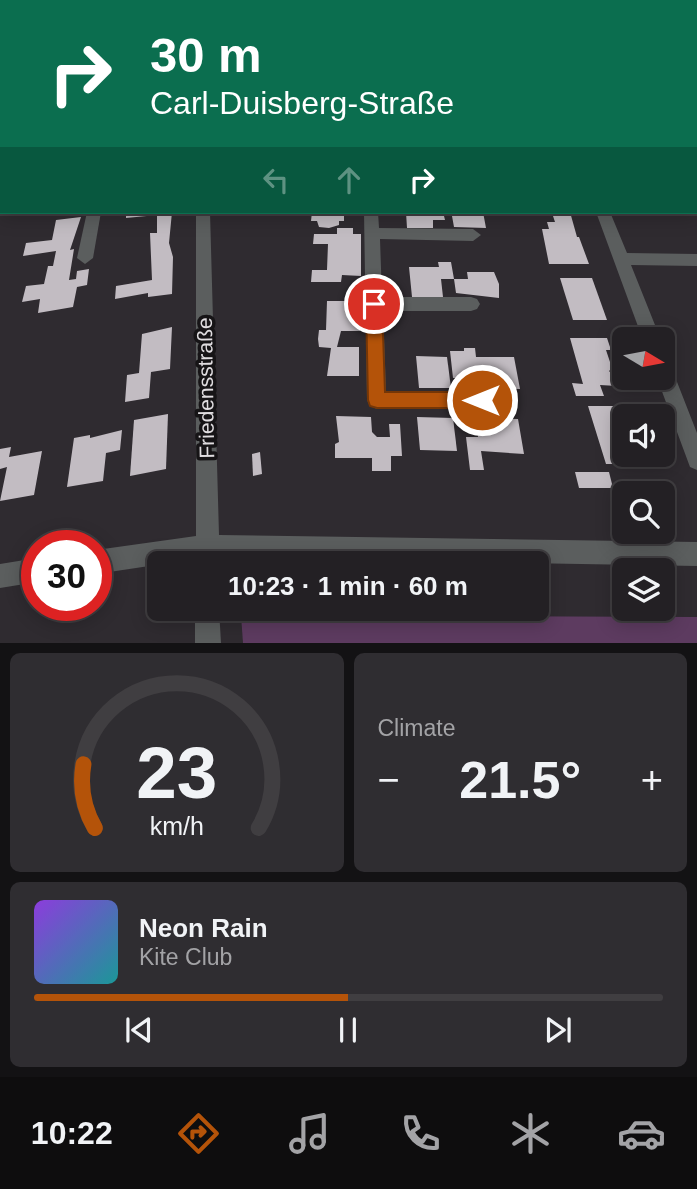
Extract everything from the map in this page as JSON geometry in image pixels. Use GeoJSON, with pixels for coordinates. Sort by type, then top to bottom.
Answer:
{"type":"FeatureCollection","features":[{"type":"Feature","properties":{"kind":"street"},"geometry":{"type":"LineString","coordinates":[[85,258],[94,214]]}},
{"type":"Feature","properties":{"kind":"street","name":"Friedensstraße"},"geometry":{"type":"LineString","coordinates":[[203,214],[208,551]]}},
{"type":"Feature","properties":{"kind":"street"},"geometry":{"type":"LineString","coordinates":[[371,214],[377,400],[508,400]]}},
{"type":"Feature","properties":{"kind":"street"},"geometry":{"type":"LineString","coordinates":[[604,214],[647,327]]}},
{"type":"Feature","properties":{"kind":"street"},"geometry":{"type":"LineString","coordinates":[[372,233],[472,235]]}},
{"type":"Feature","properties":{"kind":"street"},"geometry":{"type":"LineString","coordinates":[[622,259],[697,260]]}},
{"type":"Feature","properties":{"kind":"street"},"geometry":{"type":"LineString","coordinates":[[374,304],[471,304]]}},
{"type":"Feature","properties":{"kind":"street"},"geometry":{"type":"LineString","coordinates":[[671,390],[697,460]]}},
{"type":"Feature","properties":{"kind":"street"},"geometry":{"type":"LineString","coordinates":[[549,554],[697,554]]}},
{"type":"Feature","properties":{"kind":"street"},"geometry":{"type":"LineString","coordinates":[[112,561],[147,559]]}},
{"type":"Feature","properties":{"kind":"street"},"geometry":{"type":"LineString","coordinates":[[0,576],[21,573]]}},
{"type":"Feature","properties":{"kind":"street"},"geometry":{"type":"LineString","coordinates":[[207,621],[208,643]]}},
{"type":"Feature","properties":{"kind":"shaded area"},"geometry":{"type":"Polygon","coordinates":[[[549,616],[612,617],[612,621],[675,621],[675,617],[697,617],[697,643],[243,643],[241,621],[549,621],[549,616]]]}},
{"type":"Feature","properties":{"kind":"building"},"geometry":{"type":"Polygon","coordinates":[[[126,214],[172,214],[169,243],[173,257],[172,294],[148,297],[148,293],[115,299],[116,286],[152,280],[150,233],[157,233],[157,215],[126,218],[126,214]]]}},
{"type":"Feature","properties":{"kind":"building"},"geometry":{"type":"Polygon","coordinates":[[[312,214],[345,214],[344,221],[339,221],[339,225],[329,228],[319,227],[317,221],[311,221],[312,214]]]}},
{"type":"Feature","properties":{"kind":"building"},"geometry":{"type":"Polygon","coordinates":[[[406,214],[483,214],[486,228],[454,227],[452,216],[444,216],[445,220],[433,220],[433,228],[407,228],[406,214]]]}},
{"type":"Feature","properties":{"kind":"building"},"geometry":{"type":"Polygon","coordinates":[[[558,214],[571,214],[589,264],[549,264],[542,229],[549,229],[547,222],[555,222],[553,216],[559,216],[558,214]]]}},
{"type":"Feature","properties":{"kind":"building"},"geometry":{"type":"Polygon","coordinates":[[[81,217],[70,250],[74,249],[69,280],[76,279],[77,271],[89,269],[87,285],[77,287],[73,307],[38,313],[40,299],[22,302],[26,286],[44,284],[48,266],[53,266],[56,251],[23,256],[26,243],[52,240],[56,220],[81,217]]]}},
{"type":"Feature","properties":{"kind":"building"},"geometry":{"type":"Polygon","coordinates":[[[337,228],[353,228],[353,234],[361,234],[361,276],[342,275],[341,282],[311,282],[312,270],[327,270],[328,244],[313,244],[314,234],[337,234],[337,228]]]}},
{"type":"Feature","properties":{"kind":"building"},"geometry":{"type":"Polygon","coordinates":[[[438,262],[451,262],[454,279],[441,279],[443,297],[412,297],[409,267],[439,267],[438,262]]]}},
{"type":"Feature","properties":{"kind":"building"},"geometry":{"type":"Polygon","coordinates":[[[467,272],[494,272],[499,284],[499,298],[456,293],[454,279],[468,279],[467,272]]]}},
{"type":"Feature","properties":{"kind":"building"},"geometry":{"type":"Polygon","coordinates":[[[560,278],[592,278],[607,320],[573,320],[560,278]]]}},
{"type":"Feature","properties":{"kind":"building"},"geometry":{"type":"Polygon","coordinates":[[[350,297],[360,298],[360,331],[341,331],[337,347],[359,347],[359,376],[327,376],[331,348],[319,347],[318,339],[319,330],[326,330],[327,301],[350,301],[350,297]]]}},
{"type":"Feature","properties":{"kind":"building"},"geometry":{"type":"Polygon","coordinates":[[[172,327],[170,369],[151,372],[149,398],[125,402],[127,375],[139,373],[142,334],[172,327]]]}},
{"type":"Feature","properties":{"kind":"building"},"geometry":{"type":"Polygon","coordinates":[[[570,338],[607,338],[611,350],[606,350],[612,368],[609,371],[612,374],[612,386],[600,385],[604,396],[576,396],[572,383],[583,384],[570,338]]]}},
{"type":"Feature","properties":{"kind":"building"},"geometry":{"type":"Polygon","coordinates":[[[464,348],[475,348],[476,357],[514,357],[520,389],[480,388],[477,371],[467,371],[468,378],[453,378],[450,351],[464,351],[464,348]]]}},
{"type":"Feature","properties":{"kind":"building"},"geometry":{"type":"Polygon","coordinates":[[[416,356],[447,357],[451,388],[419,388],[416,356]]]}},
{"type":"Feature","properties":{"kind":"building"},"geometry":{"type":"Polygon","coordinates":[[[588,406],[612,406],[612,464],[606,464],[588,406]]]}},
{"type":"Feature","properties":{"kind":"building"},"geometry":{"type":"Polygon","coordinates":[[[168,414],[166,469],[130,476],[134,420],[168,414]]]}},
{"type":"Feature","properties":{"kind":"building"},"geometry":{"type":"Polygon","coordinates":[[[336,416],[371,417],[372,432],[377,437],[390,437],[389,424],[400,424],[402,456],[391,456],[391,471],[372,471],[372,458],[335,458],[335,444],[339,442],[336,416]]]}},
{"type":"Feature","properties":{"kind":"building"},"geometry":{"type":"Polygon","coordinates":[[[417,417],[453,418],[457,451],[420,450],[417,417]]]}},
{"type":"Feature","properties":{"kind":"building"},"geometry":{"type":"Polygon","coordinates":[[[476,418],[518,419],[524,454],[481,451],[484,470],[470,470],[466,437],[478,437],[476,418]]]}},
{"type":"Feature","properties":{"kind":"building"},"geometry":{"type":"Polygon","coordinates":[[[122,430],[120,450],[106,453],[103,481],[67,487],[74,438],[90,435],[90,438],[122,430]]]}},
{"type":"Feature","properties":{"kind":"building"},"geometry":{"type":"Polygon","coordinates":[[[11,447],[9,457],[42,451],[34,495],[0,501],[7,467],[0,469],[0,449],[11,447]]]}},
{"type":"Feature","properties":{"kind":"building"},"geometry":{"type":"Polygon","coordinates":[[[260,452],[262,474],[253,476],[252,454],[260,452]]]}},
{"type":"Feature","properties":{"kind":"building"},"geometry":{"type":"Polygon","coordinates":[[[575,472],[609,472],[612,488],[579,488],[575,472]]]}},
{"type":"Feature","properties":{"kind":"route"},"geometry":{"type":"LineString","coordinates":[[374,304],[377,400],[482,400]]}}]}
